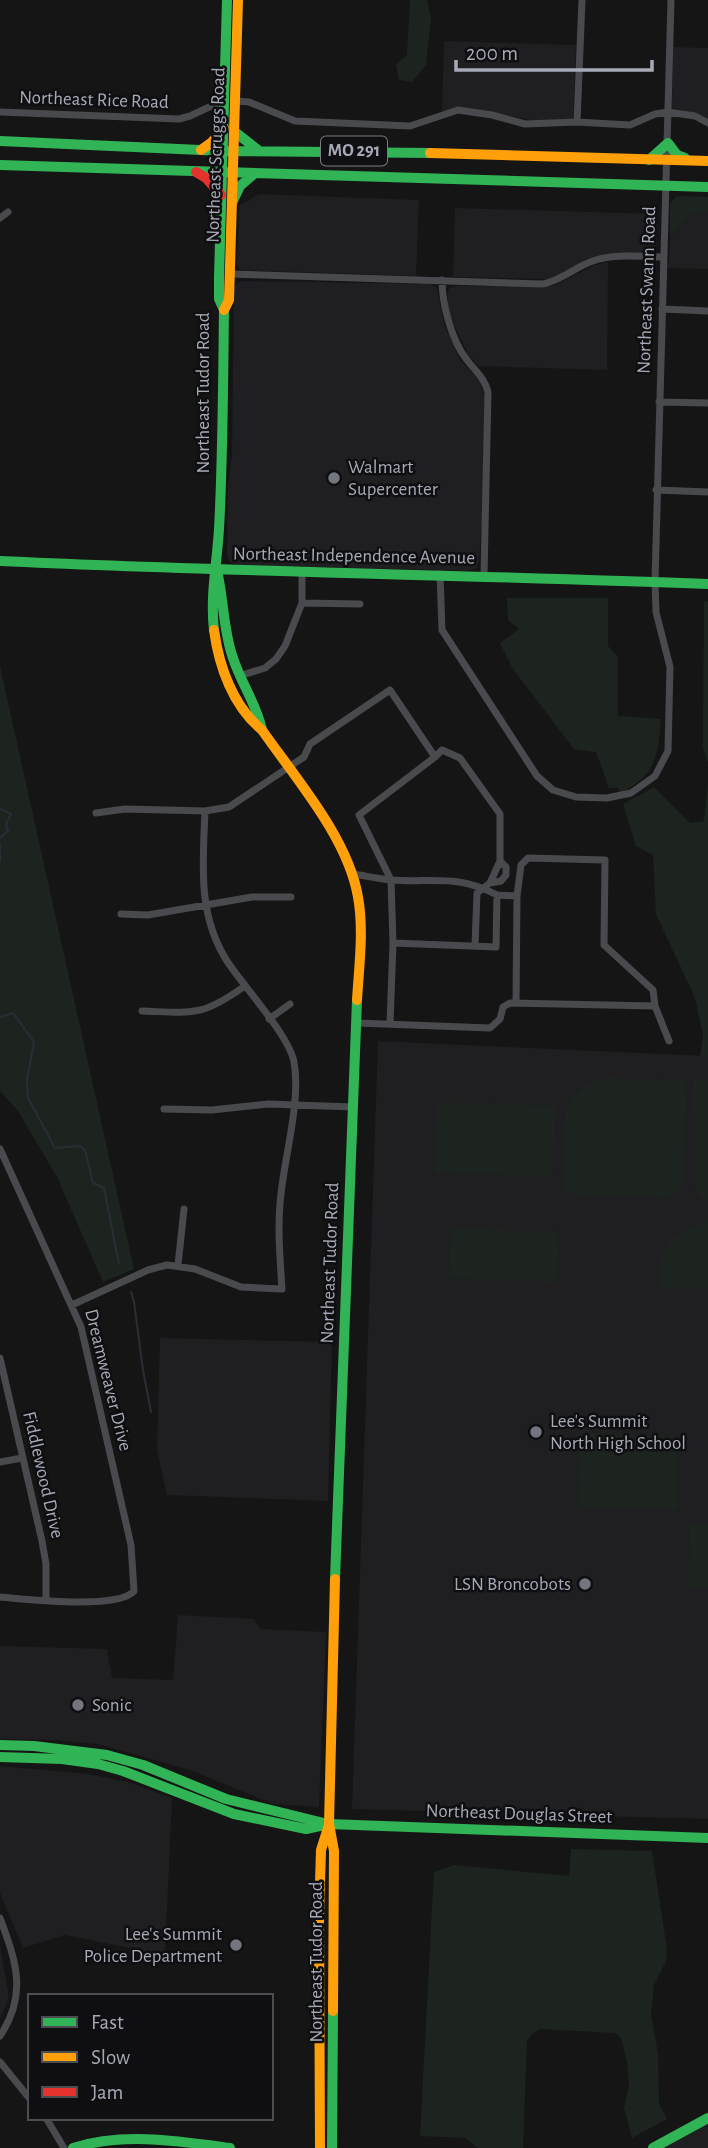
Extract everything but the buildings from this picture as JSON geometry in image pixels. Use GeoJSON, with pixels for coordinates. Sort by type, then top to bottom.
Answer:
{"type":"FeatureCollection","features":[{"type":"Feature","properties":{"kind":"street","name":"Northeast Scruggs Road"},"geometry":{"type":"LineString","coordinates":[[224,310],[229,300],[230,288],[236,101],[227,0]]}},
{"type":"Feature","properties":{"kind":"street","name":"Northeast Scruggs Road"},"geometry":{"type":"LineString","coordinates":[[221,172],[224,100],[238,0]]}},
{"type":"Feature","properties":{"kind":"street"},"geometry":{"type":"LineString","coordinates":[[577,122],[582,0]]}},
{"type":"Feature","properties":{"kind":"street","name":"Northeast Swann Road"},"geometry":{"type":"LineString","coordinates":[[440,574],[442,630],[537,776],[553,790],[576,797],[607,798],[631,793],[654,776],[668,751],[670,667],[656,612],[654,581],[671,0]]}},
{"type":"Feature","properties":{"kind":"street","name":"Northeast Rice Road"},"geometry":{"type":"LineString","coordinates":[[0,112],[179,119],[224,100]]}},
{"type":"Feature","properties":{"kind":"street"},"geometry":{"type":"LineString","coordinates":[[236,101],[249,102],[295,121],[410,126],[458,110],[525,124],[577,122],[630,125],[655,114],[668,112],[695,116],[708,123]]}},
{"type":"Feature","properties":{"kind":"street"},"geometry":{"type":"LineString","coordinates":[[201,150],[224,128]]}},
{"type":"Feature","properties":{"kind":"street"},"geometry":{"type":"LineString","coordinates":[[235,132],[258,150]]}},
{"type":"Feature","properties":{"kind":"street","name":"MO 291"},"geometry":{"type":"LineString","coordinates":[[0,141],[223,151],[708,161]]}},
{"type":"Feature","properties":{"kind":"street"},"geometry":{"type":"LineString","coordinates":[[649,160],[668,143],[677,155],[691,161]]}},
{"type":"Feature","properties":{"kind":"street","name":"MO 291"},"geometry":{"type":"LineString","coordinates":[[0,165],[708,187]]}},
{"type":"Feature","properties":{"kind":"street"},"geometry":{"type":"LineString","coordinates":[[196,172],[206,178],[221,195]]}},
{"type":"Feature","properties":{"kind":"street","name":"Northeast Tudor Road"},"geometry":{"type":"LineString","coordinates":[[221,172],[219,299],[224,310],[217,571],[211,591],[215,637],[239,703],[253,724],[262,730],[339,842],[353,874],[359,900],[329,1824],[334,1851],[332,2148]]}},
{"type":"Feature","properties":{"kind":"street"},"geometry":{"type":"LineString","coordinates":[[233,201],[245,180],[256,173]]}},
{"type":"Feature","properties":{"kind":"street"},"geometry":{"type":"LineString","coordinates":[[0,218],[8,212]]}},
{"type":"Feature","properties":{"kind":"street"},"geometry":{"type":"LineString","coordinates":[[219,256],[225,270],[230,274],[543,285],[605,257],[664,257]]}},
{"type":"Feature","properties":{"kind":"street"},"geometry":{"type":"LineString","coordinates":[[219,277],[227,281],[230,288]]}},
{"type":"Feature","properties":{"kind":"street"},"geometry":{"type":"LineString","coordinates":[[442,280],[446,315],[465,357],[482,375],[488,392],[484,576]]}},
{"type":"Feature","properties":{"kind":"street"},"geometry":{"type":"LineString","coordinates":[[662,309],[708,311]]}},
{"type":"Feature","properties":{"kind":"street"},"geometry":{"type":"LineString","coordinates":[[659,402],[708,403]]}},
{"type":"Feature","properties":{"kind":"street"},"geometry":{"type":"LineString","coordinates":[[656,491],[708,492]]}},
{"type":"Feature","properties":{"kind":"street","name":"Northeast Independence Avenue"},"geometry":{"type":"LineString","coordinates":[[0,561],[217,571],[440,574],[708,584]]}},
{"type":"Feature","properties":{"kind":"street","name":"Northeast Tudor Road"},"geometry":{"type":"LineString","coordinates":[[217,571],[227,635],[239,677],[260,720],[262,730]]}},
{"type":"Feature","properties":{"kind":"street"},"geometry":{"type":"LineString","coordinates":[[239,677],[265,668],[285,646],[302,603],[302,572]]}},
{"type":"Feature","properties":{"kind":"street"},"geometry":{"type":"LineString","coordinates":[[302,603],[360,604]]}},
{"type":"Feature","properties":{"kind":"street"},"geometry":{"type":"LineString","coordinates":[[96,813],[140,809],[205,811],[229,807],[304,757],[310,744],[390,690],[435,757]]}},
{"type":"Feature","properties":{"kind":"street"},"geometry":{"type":"LineString","coordinates":[[390,1024],[393,943],[391,880],[359,815],[442,750],[460,758],[500,814],[500,861],[506,867],[506,875],[501,881],[487,885],[477,893],[475,946]]}},
{"type":"Feature","properties":{"kind":"street"},"geometry":{"type":"LineString","coordinates":[[72,1305],[148,1270],[178,1265],[242,1287],[282,1289],[279,1208],[293,1105],[294,1061],[286,1042],[220,949],[205,905],[205,811]]}},
{"type":"Feature","properties":{"kind":"street"},"geometry":{"type":"LineString","coordinates":[[516,1003],[517,896],[521,865],[528,858],[605,860],[604,945],[653,990],[655,1006],[669,1041]]}},
{"type":"Feature","properties":{"kind":"street"},"geometry":{"type":"LineString","coordinates":[[353,874],[391,880],[456,880],[487,885],[497,895],[517,896]]}},
{"type":"Feature","properties":{"kind":"street"},"geometry":{"type":"LineString","coordinates":[[393,943],[496,947],[497,895]]}},
{"type":"Feature","properties":{"kind":"street"},"geometry":{"type":"LineString","coordinates":[[121,914],[157,915],[252,897],[291,897]]}},
{"type":"Feature","properties":{"kind":"street"},"geometry":{"type":"LineString","coordinates":[[142,1011],[199,1012],[219,1004],[245,986]]}},
{"type":"Feature","properties":{"kind":"street"},"geometry":{"type":"LineString","coordinates":[[357,1023],[490,1028],[500,1019],[502,1007],[516,1003],[655,1006]]}},
{"type":"Feature","properties":{"kind":"street"},"geometry":{"type":"LineString","coordinates":[[269,1019],[290,1004]]}},
{"type":"Feature","properties":{"kind":"street"},"geometry":{"type":"LineString","coordinates":[[164,1109],[212,1110],[268,1104],[353,1107]]}},
{"type":"Feature","properties":{"kind":"street","name":"Dreamweaver Drive"},"geometry":{"type":"LineString","coordinates":[[0,1149],[81,1327],[131,1545],[134,1591],[128,1597],[98,1602],[46,1600]]}},
{"type":"Feature","properties":{"kind":"street"},"geometry":{"type":"LineString","coordinates":[[178,1265],[184,1209]]}},
{"type":"Feature","properties":{"kind":"street","name":"Fiddlewood Drive"},"geometry":{"type":"LineString","coordinates":[[0,1361],[42,1541],[46,1564],[46,1600]]}},
{"type":"Feature","properties":{"kind":"street"},"geometry":{"type":"LineString","coordinates":[[0,1462],[22,1458]]}},
{"type":"Feature","properties":{"kind":"street"},"geometry":{"type":"LineString","coordinates":[[0,1597],[46,1600]]}},
{"type":"Feature","properties":{"kind":"street","name":"Northeast Douglas Street"},"geometry":{"type":"LineString","coordinates":[[0,1745],[34,1746],[107,1755],[143,1765],[226,1800],[329,1824],[708,1838]]}},
{"type":"Feature","properties":{"kind":"street","name":"Northeast Douglas Street"},"geometry":{"type":"LineString","coordinates":[[0,1757],[62,1759],[98,1764],[122,1770],[234,1814],[306,1829],[329,1824]]}},
{"type":"Feature","properties":{"kind":"street","name":"Northeast Tudor Road"},"geometry":{"type":"LineString","coordinates":[[320,2148],[319,1916],[321,1850],[329,1824]]}},
{"type":"Feature","properties":{"kind":"street"},"geometry":{"type":"LineString","coordinates":[[319,1916],[326,1918],[334,1934]]}},
{"type":"Feature","properties":{"kind":"street"},"geometry":{"type":"LineString","coordinates":[[0,1918],[13,1953],[18,1982],[13,2010],[0,2036]]}},
{"type":"Feature","properties":{"kind":"street"},"geometry":{"type":"LineString","coordinates":[[0,2063],[28,2097]]}},
{"type":"Feature","properties":{"kind":"street"},"geometry":{"type":"LineString","coordinates":[[653,2148],[708,2118]]}},
{"type":"Feature","properties":{"kind":"street"},"geometry":{"type":"LineString","coordinates":[[47,2120],[64,2148]]}},
{"type":"Feature","properties":{"kind":"street"},"geometry":{"type":"LineString","coordinates":[[73,2148],[118,2140],[230,2148]]}},
{"type":"Feature","properties":{"kind":"shaded area"},"geometry":{"type":"Polygon","coordinates":[[[410,0],[427,0],[431,18],[426,65],[412,82],[399,80],[396,65],[407,55],[410,0]]]}},
{"type":"Feature","properties":{"kind":"shaded area"},"geometry":{"type":"Polygon","coordinates":[[[444,41],[576,45],[573,118],[537,121],[476,110],[442,113],[444,41]]]}},
{"type":"Feature","properties":{"kind":"shaded area"},"geometry":{"type":"Polygon","coordinates":[[[673,47],[708,48],[708,120],[698,114],[672,108],[673,47]]]}},
{"type":"Feature","properties":{"kind":"shaded area"},"geometry":{"type":"Polygon","coordinates":[[[259,194],[419,200],[416,276],[240,270],[237,264],[239,206],[259,194]]]}},
{"type":"Feature","properties":{"kind":"shaded area"},"geometry":{"type":"Polygon","coordinates":[[[676,197],[708,197],[708,213],[692,213],[670,236],[670,204],[676,197]]]}},
{"type":"Feature","properties":{"kind":"shaded area"},"geometry":{"type":"Polygon","coordinates":[[[455,208],[658,214],[657,245],[651,253],[599,255],[549,279],[453,277],[455,208]]]}},
{"type":"Feature","properties":{"kind":"shaded area"},"geometry":{"type":"Polygon","coordinates":[[[692,212],[708,213],[708,269],[664,268],[669,263],[670,236],[692,212]]]}},
{"type":"Feature","properties":{"kind":"shaded area"},"geometry":{"type":"Polygon","coordinates":[[[608,262],[607,370],[479,366],[469,356],[451,319],[447,299],[449,288],[553,286],[595,265],[608,262]]]}},
{"type":"Feature","properties":{"kind":"shaded area"},"geometry":{"type":"Polygon","coordinates":[[[241,281],[430,284],[437,288],[444,324],[460,360],[479,380],[485,398],[483,507],[479,562],[476,568],[469,571],[236,565],[229,561],[228,484],[232,454],[234,288],[241,281]]]}},
{"type":"Feature","properties":{"kind":"shaded area"},"geometry":{"type":"Polygon","coordinates":[[[507,598],[608,598],[608,646],[618,657],[618,716],[661,719],[653,764],[632,786],[620,793],[618,788],[609,788],[596,752],[574,749],[513,669],[500,643],[519,629],[508,620],[507,598]]]}},
{"type":"Feature","properties":{"kind":"shaded area"},"geometry":{"type":"Polygon","coordinates":[[[708,601],[708,763],[703,748],[704,602],[708,601]]]}},
{"type":"Feature","properties":{"kind":"shaded area"},"geometry":{"type":"Polygon","coordinates":[[[0,666],[134,1269],[103,1282],[57,1177],[18,1111],[0,1091],[0,666]]]}},
{"type":"Feature","properties":{"kind":"shaded area"},"geometry":{"type":"Polygon","coordinates":[[[708,785],[708,1056],[700,1056],[703,1035],[695,998],[656,914],[653,855],[636,846],[623,804],[654,787],[690,823],[704,821],[708,785]]]}},
{"type":"Feature","properties":{"kind":"shaded area","name":"Lee's Summit North High School"},"geometry":{"type":"Polygon","coordinates":[[[378,1041],[708,1056],[708,1819],[352,1809],[378,1041]]]}},
{"type":"Feature","properties":{"kind":"shaded area"},"geometry":{"type":"Polygon","coordinates":[[[604,1078],[687,1081],[683,1186],[674,1196],[665,1198],[564,1193],[566,1112],[576,1095],[593,1082],[604,1078]]]}},
{"type":"Feature","properties":{"kind":"shaded area"},"geometry":{"type":"Polygon","coordinates":[[[694,1079],[708,1080],[708,1199],[696,1192],[694,1079]]]}},
{"type":"Feature","properties":{"kind":"shaded area"},"geometry":{"type":"Polygon","coordinates":[[[437,1102],[555,1106],[552,1176],[435,1173],[437,1102]]]}},
{"type":"Feature","properties":{"kind":"shaded area"},"geometry":{"type":"Polygon","coordinates":[[[708,1222],[708,1289],[659,1289],[661,1264],[669,1245],[684,1231],[708,1222]]]}},
{"type":"Feature","properties":{"kind":"shaded area"},"geometry":{"type":"Polygon","coordinates":[[[451,1229],[559,1232],[557,1282],[449,1278],[451,1229]]]}},
{"type":"Feature","properties":{"kind":"shaded area"},"geometry":{"type":"Polygon","coordinates":[[[160,1338],[332,1342],[328,1501],[167,1495],[157,1450],[160,1338]]]}},
{"type":"Feature","properties":{"kind":"shaded area"},"geometry":{"type":"Polygon","coordinates":[[[579,1433],[677,1436],[677,1509],[578,1506],[579,1433]]]}},
{"type":"Feature","properties":{"kind":"shaded area"},"geometry":{"type":"Polygon","coordinates":[[[690,1524],[708,1525],[708,1589],[688,1588],[690,1524]]]}},
{"type":"Feature","properties":{"kind":"shaded area"},"geometry":{"type":"Polygon","coordinates":[[[178,1615],[254,1619],[261,1629],[326,1632],[319,1807],[273,1804],[190,1770],[97,1744],[0,1739],[0,1646],[107,1649],[112,1678],[173,1680],[178,1615]]]}},
{"type":"Feature","properties":{"kind":"shaded area"},"geometry":{"type":"Polygon","coordinates":[[[0,1766],[89,1774],[128,1782],[172,1798],[165,1955],[65,1935],[23,1948],[0,1893],[0,1766]]]}},
{"type":"Feature","properties":{"kind":"shaded area"},"geometry":{"type":"Polygon","coordinates":[[[571,1849],[652,1851],[667,1950],[666,1961],[654,1985],[651,2015],[658,2054],[659,2104],[667,2119],[632,2138],[624,2108],[629,2084],[621,2037],[615,2033],[540,2029],[527,2041],[523,2148],[478,2148],[465,2138],[420,2136],[434,1872],[454,1865],[569,1876],[571,1849]]]}},
{"type":"Feature","properties":{"kind":"shaded area"},"geometry":{"type":"Polygon","coordinates":[[[0,1946],[9,1997],[0,2019],[0,1946]]]}},
{"type":"Feature","properties":{"kind":"shaded area"},"geometry":{"type":"Polygon","coordinates":[[[708,2118],[708,2148],[653,2148],[708,2118]]]}},
{"type":"Feature","properties":{"kind":"waterway"},"geometry":{"type":"LineString","coordinates":[[0,809],[11,814],[6,824],[8,831],[0,838]]}},
{"type":"Feature","properties":{"kind":"waterway"},"geometry":{"type":"LineString","coordinates":[[0,844],[0,861]]}},
{"type":"Feature","properties":{"kind":"waterway"},"geometry":{"type":"LineString","coordinates":[[0,1017],[13,1013],[34,1042],[27,1080],[28,1098],[55,1148],[80,1146],[85,1150],[93,1183],[104,1188],[119,1264]]}},
{"type":"Feature","properties":{"kind":"waterway"},"geometry":{"type":"LineString","coordinates":[[131,1292],[151,1412]]}},
{"type":"Feature","properties":{"kind":"traffic: fast"},"geometry":{"type":"LineString","coordinates":[[214,630],[213,592],[222,447],[224,310],[219,299],[219,277],[227,0]]}},
{"type":"Feature","properties":{"kind":"traffic: fast"},"geometry":{"type":"LineString","coordinates":[[235,132],[258,150]]}},
{"type":"Feature","properties":{"kind":"traffic: fast"},"geometry":{"type":"LineString","coordinates":[[0,141],[223,151],[430,153]]}},
{"type":"Feature","properties":{"kind":"traffic: fast"},"geometry":{"type":"LineString","coordinates":[[649,160],[668,143],[677,155],[685,158]]}},
{"type":"Feature","properties":{"kind":"traffic: fast"},"geometry":{"type":"LineString","coordinates":[[0,165],[708,187]]}},
{"type":"Feature","properties":{"kind":"traffic: fast"},"geometry":{"type":"LineString","coordinates":[[233,201],[240,186],[254,174]]}},
{"type":"Feature","properties":{"kind":"traffic: fast"},"geometry":{"type":"LineString","coordinates":[[0,561],[708,584]]}},
{"type":"Feature","properties":{"kind":"traffic: fast"},"geometry":{"type":"LineString","coordinates":[[217,571],[230,647],[262,730]]}},
{"type":"Feature","properties":{"kind":"traffic: fast"},"geometry":{"type":"LineString","coordinates":[[335,1579],[357,1000]]}},
{"type":"Feature","properties":{"kind":"traffic: fast"},"geometry":{"type":"LineString","coordinates":[[0,1745],[34,1746],[107,1755],[143,1765],[226,1799],[328,1824]]}},
{"type":"Feature","properties":{"kind":"traffic: fast"},"geometry":{"type":"LineString","coordinates":[[0,1757],[62,1759],[98,1764],[234,1814],[306,1829],[329,1824],[708,1838]]}},
{"type":"Feature","properties":{"kind":"traffic: fast"},"geometry":{"type":"LineString","coordinates":[[332,2148],[333,2011]]}},
{"type":"Feature","properties":{"kind":"traffic: fast"},"geometry":{"type":"LineString","coordinates":[[653,2148],[708,2118]]}},
{"type":"Feature","properties":{"kind":"traffic: fast"},"geometry":{"type":"LineString","coordinates":[[73,2148],[131,2139],[230,2148]]}},
{"type":"Feature","properties":{"kind":"traffic: slow"},"geometry":{"type":"LineString","coordinates":[[224,310],[229,300],[238,0]]}},
{"type":"Feature","properties":{"kind":"traffic: slow"},"geometry":{"type":"LineString","coordinates":[[201,150],[224,128]]}},
{"type":"Feature","properties":{"kind":"traffic: slow"},"geometry":{"type":"LineString","coordinates":[[430,153],[708,161]]}},
{"type":"Feature","properties":{"kind":"traffic: slow"},"geometry":{"type":"LineString","coordinates":[[214,630],[224,672],[235,698],[262,730],[319,810],[344,853],[358,897],[361,922],[357,1000]]}},
{"type":"Feature","properties":{"kind":"traffic: slow"},"geometry":{"type":"LineString","coordinates":[[333,2011],[334,1851],[329,1824],[335,1579]]}},
{"type":"Feature","properties":{"kind":"traffic: slow"},"geometry":{"type":"LineString","coordinates":[[320,2148],[319,1916],[321,1850],[328,1828]]}},
{"type":"Feature","properties":{"kind":"traffic: jam"},"geometry":{"type":"LineString","coordinates":[[196,172],[206,178],[221,195]]}},
{"type":"Feature","properties":{"kind":"place","name":"Walmart Supercenter"},"geometry":{"type":"Point","coordinates":[334,478]}},
{"type":"Feature","properties":{"kind":"place","name":"Lee's Summit North High School"},"geometry":{"type":"Point","coordinates":[536,1432]}},
{"type":"Feature","properties":{"kind":"place","name":"LSN Broncobots"},"geometry":{"type":"Point","coordinates":[585,1584]}},
{"type":"Feature","properties":{"kind":"place","name":"Sonic"},"geometry":{"type":"Point","coordinates":[78,1705]}},
{"type":"Feature","properties":{"kind":"place","name":"Lee's Summit Police Department"},"geometry":{"type":"Point","coordinates":[236,1945]}}]}
